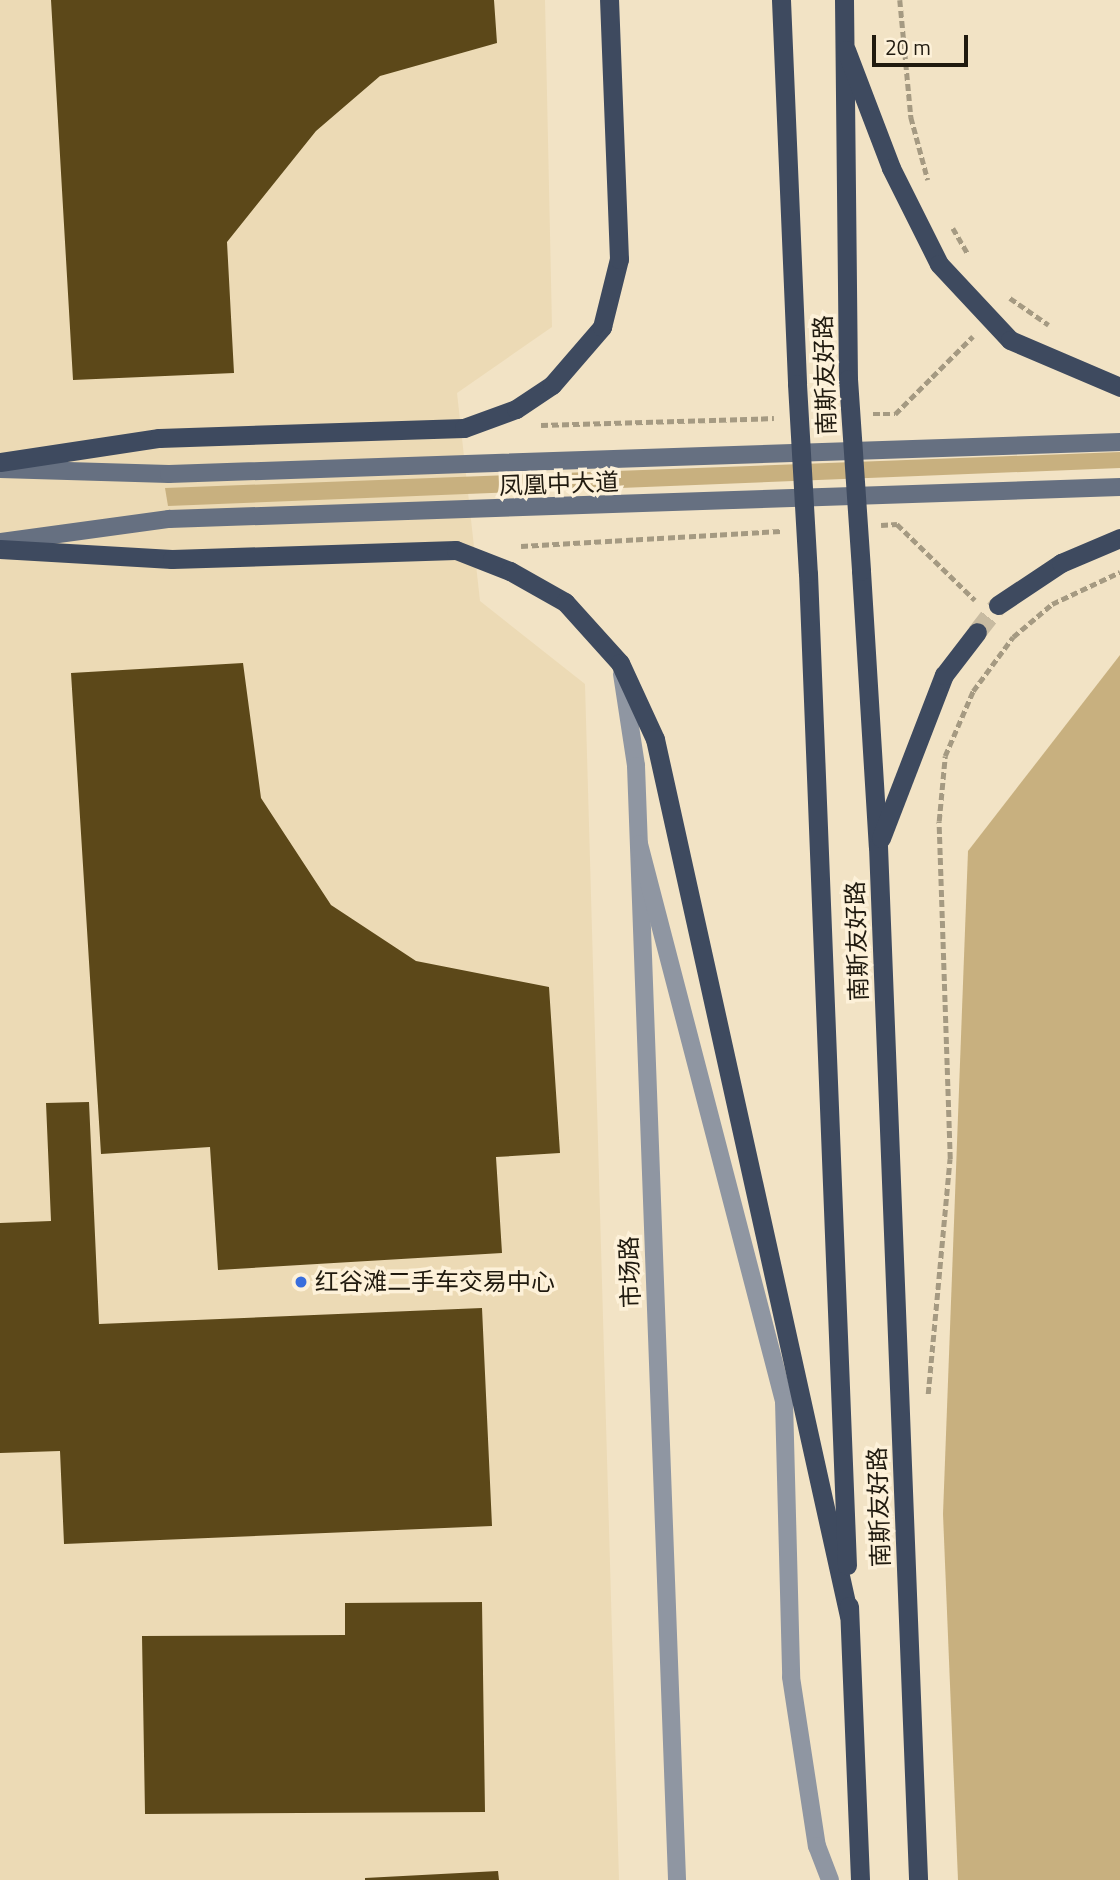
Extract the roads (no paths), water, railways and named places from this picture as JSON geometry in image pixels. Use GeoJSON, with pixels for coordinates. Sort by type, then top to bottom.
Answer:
{"type":"FeatureCollection","features":[{"type":"Feature","properties":{"kind":"highway"},"geometry":{"type":"LineString","coordinates":[[0,462],[159,438],[464,428],[516,409],[552,385],[602,327],[619,259],[609,0]]}},
{"type":"Feature","properties":{"kind":"highway","name":"南斯友好路"},"geometry":{"type":"LineString","coordinates":[[781,0],[808,573],[860,1880]]}},
{"type":"Feature","properties":{"kind":"highway","name":"南斯友好路"},"geometry":{"type":"LineString","coordinates":[[844,0],[848,379],[878,846],[918,1880]]}},
{"type":"Feature","properties":{"kind":"highway"},"geometry":{"type":"LineString","coordinates":[[846,50],[891,168],[939,264],[1010,340],[1120,387]]}},
{"type":"Feature","properties":{"kind":"highway"},"geometry":{"type":"LineString","coordinates":[[991,607],[1061,563],[1120,538]]}},
{"type":"Feature","properties":{"kind":"highway"},"geometry":{"type":"LineString","coordinates":[[0,549],[172,559],[456,550],[510,571],[565,602],[620,663],[655,739],[849,1616]]}},
{"type":"Feature","properties":{"kind":"highway"},"geometry":{"type":"LineString","coordinates":[[878,846],[944,675],[977,632]]}},
{"type":"Feature","properties":{"kind":"main road","name":"凤凰中大道"},"geometry":{"type":"LineString","coordinates":[[0,469],[169,474],[1120,442]]}},
{"type":"Feature","properties":{"kind":"main road","name":"凤凰中大道"},"geometry":{"type":"LineString","coordinates":[[0,542],[169,519],[1120,486]]}},
{"type":"Feature","properties":{"kind":"street","name":"市场路"},"geometry":{"type":"LineString","coordinates":[[620,663],[636,766],[677,1880]]}},
{"type":"Feature","properties":{"kind":"street"},"geometry":{"type":"LineString","coordinates":[[639,844],[784,1401],[791,1677],[817,1846],[830,1880]]}},
{"type":"Feature","properties":{"kind":"tunnel"},"geometry":{"type":"LineString","coordinates":[[977,632],[998,605]]}},
{"type":"Feature","properties":{"kind":"place","name":"红谷滩二手车交易中心"},"geometry":{"type":"Point","coordinates":[301,1282]}}]}
